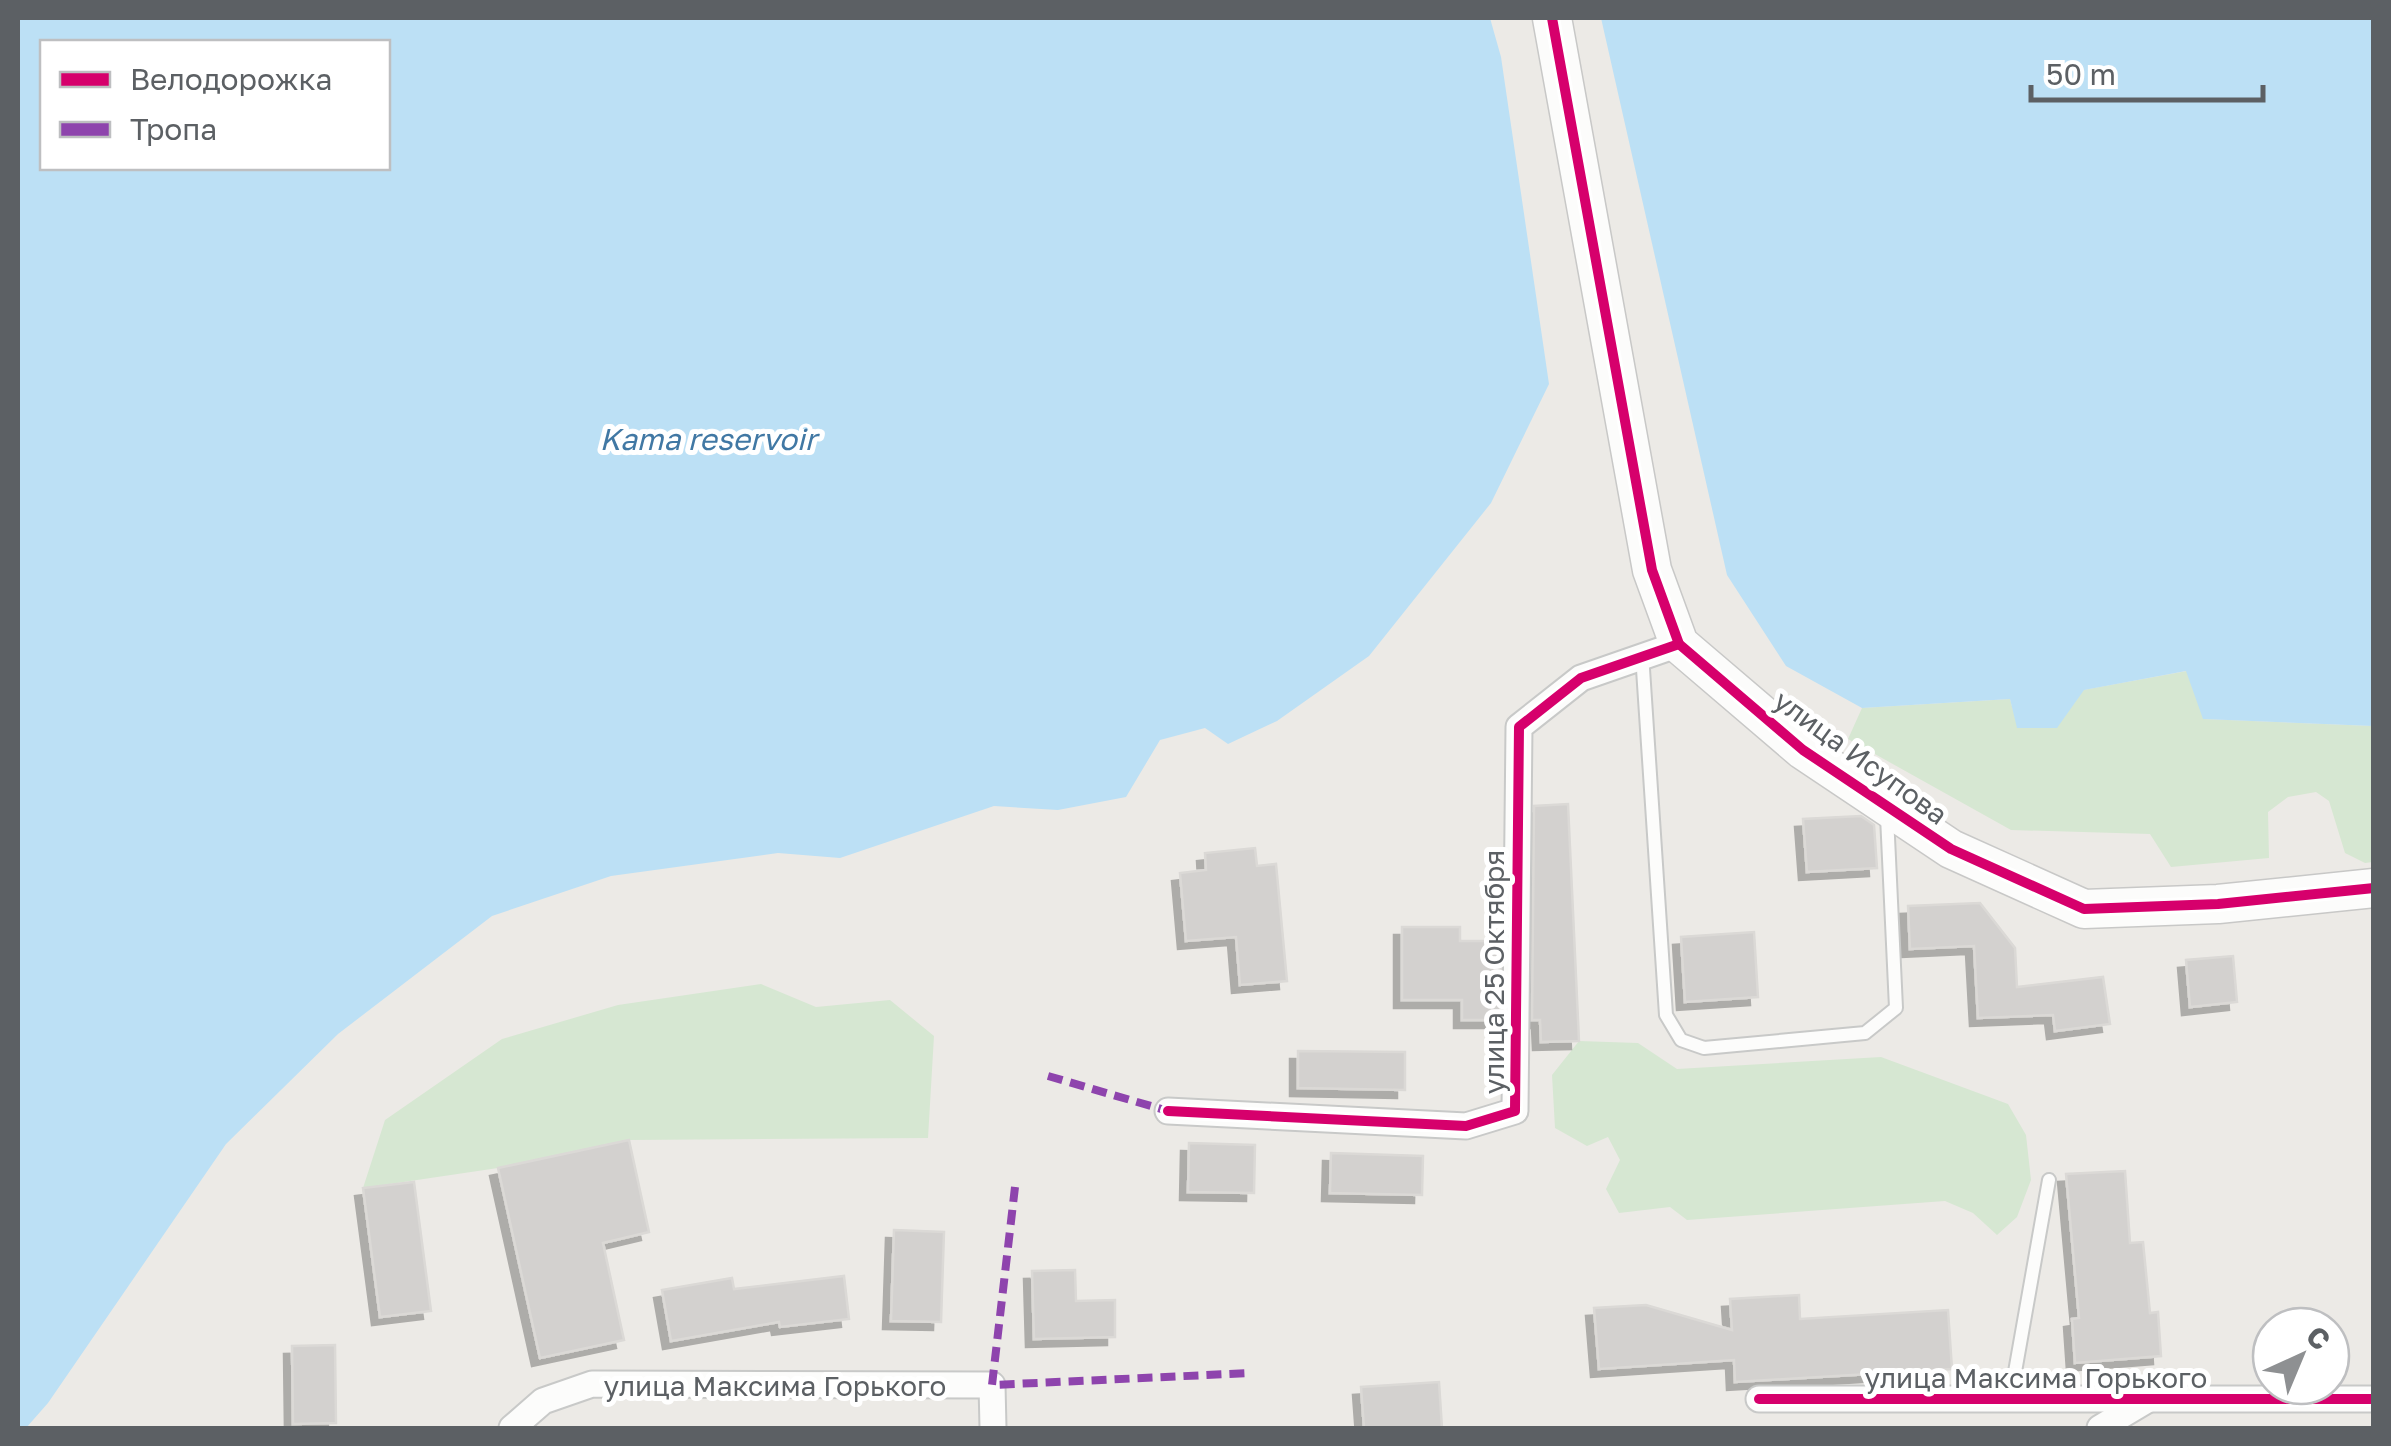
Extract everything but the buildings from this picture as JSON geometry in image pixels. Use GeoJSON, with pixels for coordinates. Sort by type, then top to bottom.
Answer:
{"type":"FeatureCollection","features":[{"type":"Feature","properties":{"kind":"street","name":"улица Исупова"},"geometry":{"type":"LineString","coordinates":[[1552,18],[1652,570],[1679,644],[1803,750],[1886,809],[1951,849],[2084,910],[2218,904],[2374,888]]}},
{"type":"Feature","properties":{"kind":"street","name":"улица 25 Октября"},"geometry":{"type":"LineString","coordinates":[[1168,1111],[1466,1126],[1515,1111],[1519,727],[1580,678],[1679,644]]}},
{"type":"Feature","properties":{"kind":"street","name":"улица Максима Горького"},"geometry":{"type":"LineString","coordinates":[[512,1428],[543,1401],[592,1384],[992,1385],[993,1428]]}},
{"type":"Feature","properties":{"kind":"street","name":"улица Максима Горького"},"geometry":{"type":"LineString","coordinates":[[1759,1399],[2374,1398]]}},
{"type":"Feature","properties":{"kind":"street"},"geometry":{"type":"LineString","coordinates":[[2100,1428],[2148,1400]]}},
{"type":"Feature","properties":{"kind":"lane"},"geometry":{"type":"LineString","coordinates":[[1642,654],[1666,1016],[1681,1040],[1704,1048],[1866,1033],[1896,1008],[1886,809]]}},
{"type":"Feature","properties":{"kind":"lane"},"geometry":{"type":"LineString","coordinates":[[2010,1400],[2049,1180]]}},
{"type":"Feature","properties":{"kind":"green space"},"geometry":{"type":"Polygon","coordinates":[[[2187,671],[2204,719],[2373,726],[2373,862],[2365,863],[2345,853],[2329,801],[2316,792],[2288,797],[2268,812],[2269,858],[2171,867],[2150,834],[2011,830],[1848,739],[1862,708],[2010,699],[2018,728],[2083,690],[2187,671]]]}},
{"type":"Feature","properties":{"kind":"green space"},"geometry":{"type":"Polygon","coordinates":[[[761,984],[816,1007],[890,1000],[934,1036],[928,1138],[629,1140],[498,1168],[363,1188],[385,1120],[502,1039],[618,1005],[761,984]]]}},
{"type":"Feature","properties":{"kind":"green space"},"geometry":{"type":"Polygon","coordinates":[[[1579,1041],[1638,1043],[1677,1069],[1881,1057],[2008,1104],[2026,1135],[2031,1180],[2017,1217],[1997,1235],[1973,1213],[1945,1201],[1687,1220],[1670,1207],[1619,1213],[1606,1189],[1620,1160],[1608,1137],[1587,1146],[1555,1128],[1552,1075],[1579,1041]]]}},
{"type":"Feature","properties":{"kind":"water","name":"Kama reservoir"},"geometry":{"type":"Polygon","coordinates":[[[18,18],[1490,18],[1501,57],[1549,384],[1491,503],[1369,656],[1277,721],[1228,744],[1205,728],[1160,740],[1126,797],[1058,810],[994,806],[840,858],[778,853],[611,876],[492,916],[338,1034],[226,1144],[48,1403],[26,1428],[18,1428],[18,18]]]}},
{"type":"Feature","properties":{"kind":"water"},"geometry":{"type":"Polygon","coordinates":[[[1601,18],[2373,18],[2373,726],[2203,719],[2186,671],[2084,690],[2057,728],[2017,728],[2010,699],[1862,708],[1786,666],[1727,575],[1601,18]]]}},
{"type":"Feature","properties":{"kind":"marked path"},"geometry":{"type":"LineString","coordinates":[[1048,1076],[1168,1111]]}},
{"type":"Feature","properties":{"kind":"marked path"},"geometry":{"type":"LineString","coordinates":[[1015,1187],[992,1385],[1251,1373]]}},
{"type":"Feature","properties":{"kind":"cycle path"},"geometry":{"type":"LineString","coordinates":[[1552,18],[1652,570],[1679,644],[1803,750],[1951,849],[2084,909],[2218,904],[2374,888]]}},
{"type":"Feature","properties":{"kind":"cycle path"},"geometry":{"type":"LineString","coordinates":[[1168,1111],[1466,1126],[1515,1111],[1519,727],[1581,678],[1679,644]]}},
{"type":"Feature","properties":{"kind":"cycle path"},"geometry":{"type":"LineString","coordinates":[[1759,1399],[2374,1399]]}}]}
